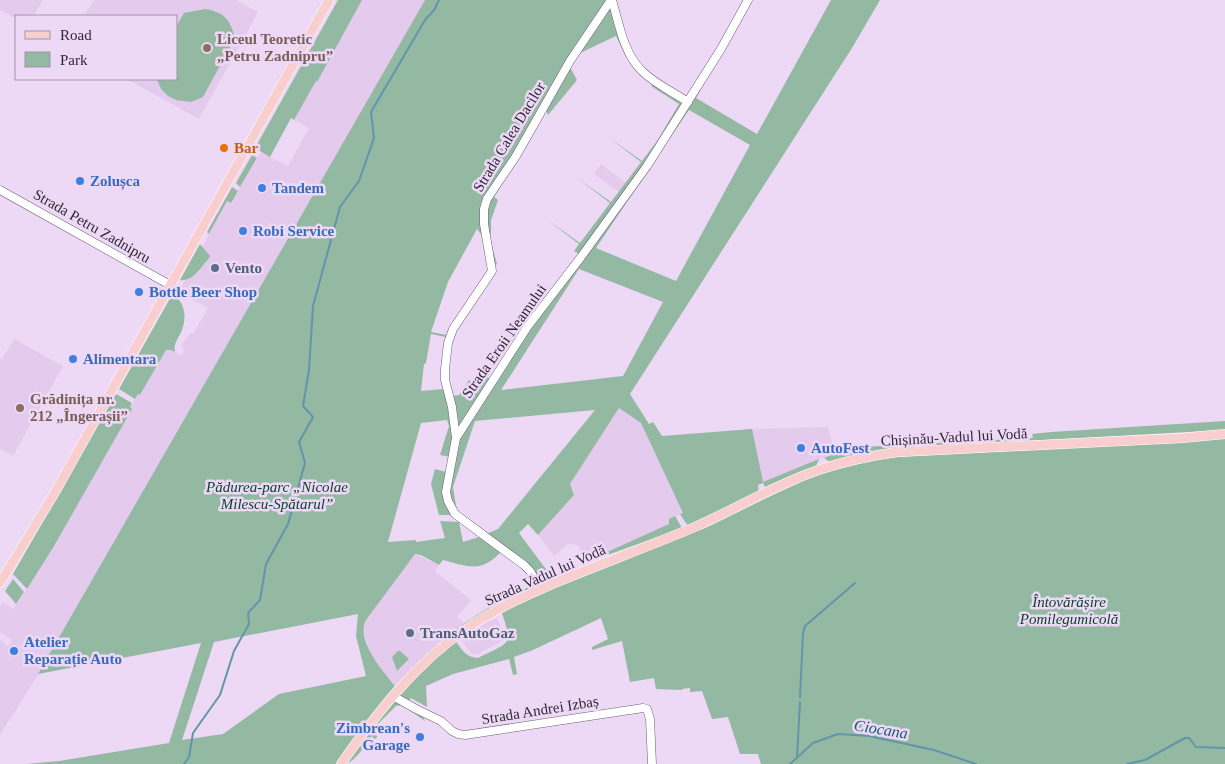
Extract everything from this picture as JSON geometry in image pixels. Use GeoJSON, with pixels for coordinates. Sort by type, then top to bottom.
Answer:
{"type":"FeatureCollection","features":[{"type":"Feature","properties":{"kind":"main road"},"geometry":{"type":"LineString","coordinates":[[1,580],[54,494],[329,0]]}},
{"type":"Feature","properties":{"kind":"main road","name":"Chișinău-Vadul lui Vodă"},"geometry":{"type":"LineString","coordinates":[[698,525],[814,472],[876,455],[1225,434]]}},
{"type":"Feature","properties":{"kind":"main road","name":"Strada Vadul lui Vodă"},"geometry":{"type":"LineString","coordinates":[[341,764],[367,726],[393,696],[456,635],[499,608],[540,589],[698,525]]}},
{"type":"Feature","properties":{"kind":"street","name":"Strada Calea Dacilor"},"geometry":{"type":"LineString","coordinates":[[611,0],[626,46],[642,71],[688,102]]}},
{"type":"Feature","properties":{"kind":"street","name":"Strada Calea Dacilor"},"geometry":{"type":"LineString","coordinates":[[456,438],[445,369],[451,333],[492,271],[484,224],[484,209],[487,199],[516,156],[570,61],[611,0]]}},
{"type":"Feature","properties":{"kind":"street","name":"Strada Eroii Neamului"},"geometry":{"type":"LineString","coordinates":[[540,589],[530,571],[524,565],[455,514],[448,501],[446,492],[456,438],[523,333],[617,207],[688,102],[721,49],[748,0]]}},
{"type":"Feature","properties":{"kind":"street","name":"Strada Petru Zadnipru"},"geometry":{"type":"LineString","coordinates":[[0,190],[170,285]]}},
{"type":"Feature","properties":{"kind":"street","name":"Strada Andrei Izbaș"},"geometry":{"type":"LineString","coordinates":[[393,696],[441,721],[452,731],[465,735],[643,708],[647,710],[650,719],[653,752],[652,764]]}},
{"type":"Feature","properties":{"kind":"shaded area"},"geometry":{"type":"Polygon","coordinates":[[[0,0],[43,0],[34,15],[30,13],[29,15],[15,15],[15,18],[0,10],[0,0]]]}},
{"type":"Feature","properties":{"kind":"shaded area","name":"Liceul Teoretic „Petru Zadnipru”"},"geometry":{"type":"Polygon","coordinates":[[[94,0],[236,0],[258,12],[199,119],[129,80],[178,80],[178,15],[85,15],[94,0]]]}},
{"type":"Feature","properties":{"kind":"shaded area"},"geometry":{"type":"Polygon","coordinates":[[[362,0],[425,0],[45,664],[0,735],[0,639],[8,646],[12,640],[0,632],[0,606],[3,602],[13,609],[29,586],[132,409],[130,407],[138,394],[140,395],[166,350],[171,350],[181,356],[184,350],[181,345],[190,333],[193,334],[208,308],[179,291],[227,201],[231,203],[261,152],[288,166],[309,128],[294,120],[362,0]]]}},
{"type":"Feature","properties":{"kind":"shaded area"},"geometry":{"type":"Polygon","coordinates":[[[601,164],[626,183],[619,192],[594,174],[601,164]]]}},
{"type":"Feature","properties":{"kind":"shaded area","name":"Grădinița nr. 212 „Îngerașii”"},"geometry":{"type":"Polygon","coordinates":[[[14,339],[63,366],[13,456],[0,449],[0,358],[2,359],[14,339]]]}},
{"type":"Feature","properties":{"kind":"shaded area"},"geometry":{"type":"Polygon","coordinates":[[[619,408],[641,423],[684,513],[669,519],[669,524],[650,534],[584,561],[578,545],[568,544],[554,556],[538,535],[574,495],[570,484],[619,408]]]}},
{"type":"Feature","properties":{"kind":"shaded area"},"geometry":{"type":"Polygon","coordinates":[[[828,427],[835,453],[699,508],[744,429],[828,427]]]}},
{"type":"Feature","properties":{"kind":"shaded area","name":"TransAutoGaz"},"geometry":{"type":"Polygon","coordinates":[[[415,554],[439,565],[435,571],[471,600],[457,617],[464,623],[445,638],[395,686],[379,668],[371,654],[363,629],[366,620],[415,554]]]}},
{"type":"Feature","properties":{"kind":"shaded area"},"geometry":{"type":"Polygon","coordinates":[[[497,618],[505,635],[504,640],[476,655],[472,654],[461,640],[488,621],[497,618]]]}},
{"type":"Feature","properties":{"kind":"green space"},"geometry":{"type":"Polygon","coordinates":[[[338,0],[362,0],[317,82],[294,120],[291,118],[270,157],[255,148],[338,0]]]}},
{"type":"Feature","properties":{"kind":"green space","name":"Pădurea-parc „Nicolae Milescu-Spătarul”"},"geometry":{"type":"Polygon","coordinates":[[[425,0],[606,0],[566,60],[484,203],[488,262],[482,236],[477,229],[448,282],[431,332],[447,335],[446,337],[431,334],[426,363],[424,364],[421,391],[443,389],[452,423],[450,457],[440,455],[449,426],[447,420],[421,423],[388,542],[416,540],[416,542],[445,538],[440,521],[459,522],[463,542],[479,537],[501,552],[494,559],[481,566],[460,565],[443,560],[439,565],[421,555],[415,554],[366,620],[364,628],[364,637],[372,656],[395,686],[364,724],[337,764],[26,764],[59,761],[169,743],[201,643],[38,674],[425,0]],[[358,614],[214,642],[182,740],[223,734],[279,694],[366,676],[356,636],[358,614]]]}},
{"type":"Feature","properties":{"kind":"green space"},"geometry":{"type":"Polygon","coordinates":[[[831,0],[880,0],[852,48],[630,394],[649,424],[653,422],[662,436],[752,429],[763,482],[819,459],[816,466],[765,487],[763,483],[758,485],[759,492],[688,526],[680,514],[683,513],[641,423],[619,408],[570,484],[574,495],[538,535],[528,524],[519,533],[551,576],[552,581],[542,586],[486,534],[498,529],[595,410],[475,421],[453,487],[457,512],[448,490],[462,433],[529,327],[544,310],[725,47],[696,98],[757,134],[831,0]],[[689,110],[596,248],[676,281],[750,145],[689,110]],[[579,269],[501,390],[623,376],[663,302],[579,269]]]}},
{"type":"Feature","properties":{"kind":"green space"},"geometry":{"type":"Polygon","coordinates":[[[611,5],[629,55],[626,57],[616,36],[578,54],[611,5]]]}},
{"type":"Feature","properties":{"kind":"green space"},"geometry":{"type":"Polygon","coordinates":[[[205,9],[222,14],[231,26],[235,38],[203,97],[191,102],[176,100],[168,96],[161,89],[157,80],[178,80],[178,24],[184,13],[205,9]]]}},
{"type":"Feature","properties":{"kind":"green space"},"geometry":{"type":"Polygon","coordinates":[[[570,67],[577,80],[548,115],[546,110],[570,67]]]}},
{"type":"Feature","properties":{"kind":"green space"},"geometry":{"type":"Polygon","coordinates":[[[654,83],[684,103],[653,153],[579,254],[574,251],[579,244],[546,219],[580,243],[610,203],[577,178],[611,202],[641,162],[608,137],[642,161],[657,141],[679,104],[651,86],[654,83]]]}},
{"type":"Feature","properties":{"kind":"green space"},"geometry":{"type":"Polygon","coordinates":[[[252,155],[257,158],[240,187],[236,183],[252,155]]]}},
{"type":"Feature","properties":{"kind":"green space"},"geometry":{"type":"Polygon","coordinates":[[[506,174],[508,175],[494,197],[498,200],[491,220],[491,234],[489,235],[497,264],[494,265],[487,237],[487,207],[506,174]]]}},
{"type":"Feature","properties":{"kind":"green space"},"geometry":{"type":"Polygon","coordinates":[[[232,187],[238,191],[231,203],[227,201],[209,234],[207,232],[232,187]]]}},
{"type":"Feature","properties":{"kind":"green space"},"geometry":{"type":"Polygon","coordinates":[[[200,244],[210,256],[209,258],[193,276],[189,279],[180,280],[200,244]]]}},
{"type":"Feature","properties":{"kind":"green space"},"geometry":{"type":"Polygon","coordinates":[[[172,295],[180,301],[184,310],[184,325],[175,346],[175,352],[166,350],[140,395],[138,394],[135,399],[119,389],[172,295]]]}},
{"type":"Feature","properties":{"kind":"green space"},"geometry":{"type":"Polygon","coordinates":[[[484,374],[490,379],[458,432],[452,396],[459,395],[469,380],[476,385],[484,374]]]}},
{"type":"Feature","properties":{"kind":"green space"},"geometry":{"type":"Polygon","coordinates":[[[116,394],[132,403],[130,407],[132,409],[54,546],[27,589],[13,574],[116,394]]]}},
{"type":"Feature","properties":{"kind":"green space"},"geometry":{"type":"Polygon","coordinates":[[[1225,421],[1225,430],[897,448],[874,451],[830,462],[824,458],[835,453],[862,447],[1033,438],[1032,434],[1051,432],[1225,421]]]}},
{"type":"Feature","properties":{"kind":"green space","name":"Întovărășire Pomilegumicolă"},"geometry":{"type":"Polygon","coordinates":[[[1225,437],[1225,764],[761,764],[758,754],[740,754],[728,717],[712,719],[702,691],[690,692],[690,688],[682,690],[656,689],[654,678],[630,682],[622,641],[592,650],[592,647],[608,639],[601,618],[514,657],[517,674],[513,675],[509,659],[453,674],[426,686],[427,707],[411,698],[408,702],[397,694],[455,640],[465,652],[474,658],[478,658],[503,645],[508,637],[501,610],[702,528],[816,475],[873,460],[895,457],[1178,442],[1225,437]]]}},
{"type":"Feature","properties":{"kind":"green space"},"geometry":{"type":"Polygon","coordinates":[[[435,469],[446,472],[453,515],[439,515],[431,484],[435,469]]]}},
{"type":"Feature","properties":{"kind":"green space"},"geometry":{"type":"Polygon","coordinates":[[[675,516],[682,528],[591,561],[669,524],[669,519],[675,516]]]}},
{"type":"Feature","properties":{"kind":"green space"},"geometry":{"type":"Polygon","coordinates":[[[13,579],[24,592],[16,604],[5,591],[13,579]]]}},
{"type":"Feature","properties":{"kind":"green space"},"geometry":{"type":"Polygon","coordinates":[[[533,585],[535,589],[449,638],[445,638],[488,608],[533,585]]]}},
{"type":"Feature","properties":{"kind":"green space"},"geometry":{"type":"Polygon","coordinates":[[[398,651],[409,659],[397,671],[392,657],[398,651]]]}},
{"type":"Feature","properties":{"kind":"green space"},"geometry":{"type":"Polygon","coordinates":[[[395,699],[423,717],[425,721],[402,705],[396,706],[375,727],[377,738],[374,739],[372,736],[356,757],[344,764],[395,699]]]}},
{"type":"Feature","properties":{"kind":"waterway"},"geometry":{"type":"LineString","coordinates":[[184,764],[189,757],[193,733],[220,695],[234,651],[249,624],[248,613],[260,600],[266,564],[288,524],[305,463],[299,442],[313,417],[303,406],[309,370],[313,306],[340,207],[359,181],[374,138],[371,112],[425,20],[434,10],[439,0]]}},
{"type":"Feature","properties":{"kind":"waterway"},"geometry":{"type":"LineString","coordinates":[[800,697],[803,633],[805,626],[855,583]]}},
{"type":"Feature","properties":{"kind":"waterway"},"geometry":{"type":"LineString","coordinates":[[797,757],[800,702]]}},
{"type":"Feature","properties":{"kind":"waterway","name":"Ciocana"},"geometry":{"type":"LineString","coordinates":[[790,764],[813,743],[838,734],[869,736],[934,750],[976,764]]}},
{"type":"Feature","properties":{"kind":"waterway","name":"Ciocana"},"geometry":{"type":"LineString","coordinates":[[1127,764],[1145,760],[1185,738],[1189,738],[1196,747],[1225,748]]}},
{"type":"Feature","properties":{"kind":"place","name":"Liceul Teoretic „Petru Zadnipru”"},"geometry":{"type":"Point","coordinates":[207,48]}},
{"type":"Feature","properties":{"kind":"place","name":"Bar"},"geometry":{"type":"Point","coordinates":[224,148]}},
{"type":"Feature","properties":{"kind":"place","name":"Zolușca"},"geometry":{"type":"Point","coordinates":[80,181]}},
{"type":"Feature","properties":{"kind":"place","name":"Tandem"},"geometry":{"type":"Point","coordinates":[262,188]}},
{"type":"Feature","properties":{"kind":"place","name":"Robi Service"},"geometry":{"type":"Point","coordinates":[243,231]}},
{"type":"Feature","properties":{"kind":"place","name":"Vento"},"geometry":{"type":"Point","coordinates":[215,268]}},
{"type":"Feature","properties":{"kind":"place","name":"Bottle Beer Shop"},"geometry":{"type":"Point","coordinates":[139,292]}},
{"type":"Feature","properties":{"kind":"place","name":"Alimentara"},"geometry":{"type":"Point","coordinates":[73,359]}},
{"type":"Feature","properties":{"kind":"place","name":"Grădinița nr. 212 „Îngerașii”"},"geometry":{"type":"Point","coordinates":[20,408]}},
{"type":"Feature","properties":{"kind":"place","name":"AutoFest"},"geometry":{"type":"Point","coordinates":[801,448]}},
{"type":"Feature","properties":{"kind":"place","name":"TransAutoGaz"},"geometry":{"type":"Point","coordinates":[410,633]}},
{"type":"Feature","properties":{"kind":"place","name":"Atelier Reparație Auto"},"geometry":{"type":"Point","coordinates":[14,651]}},
{"type":"Feature","properties":{"kind":"place","name":"Zimbrean's Garage"},"geometry":{"type":"Point","coordinates":[420,737]}}]}
